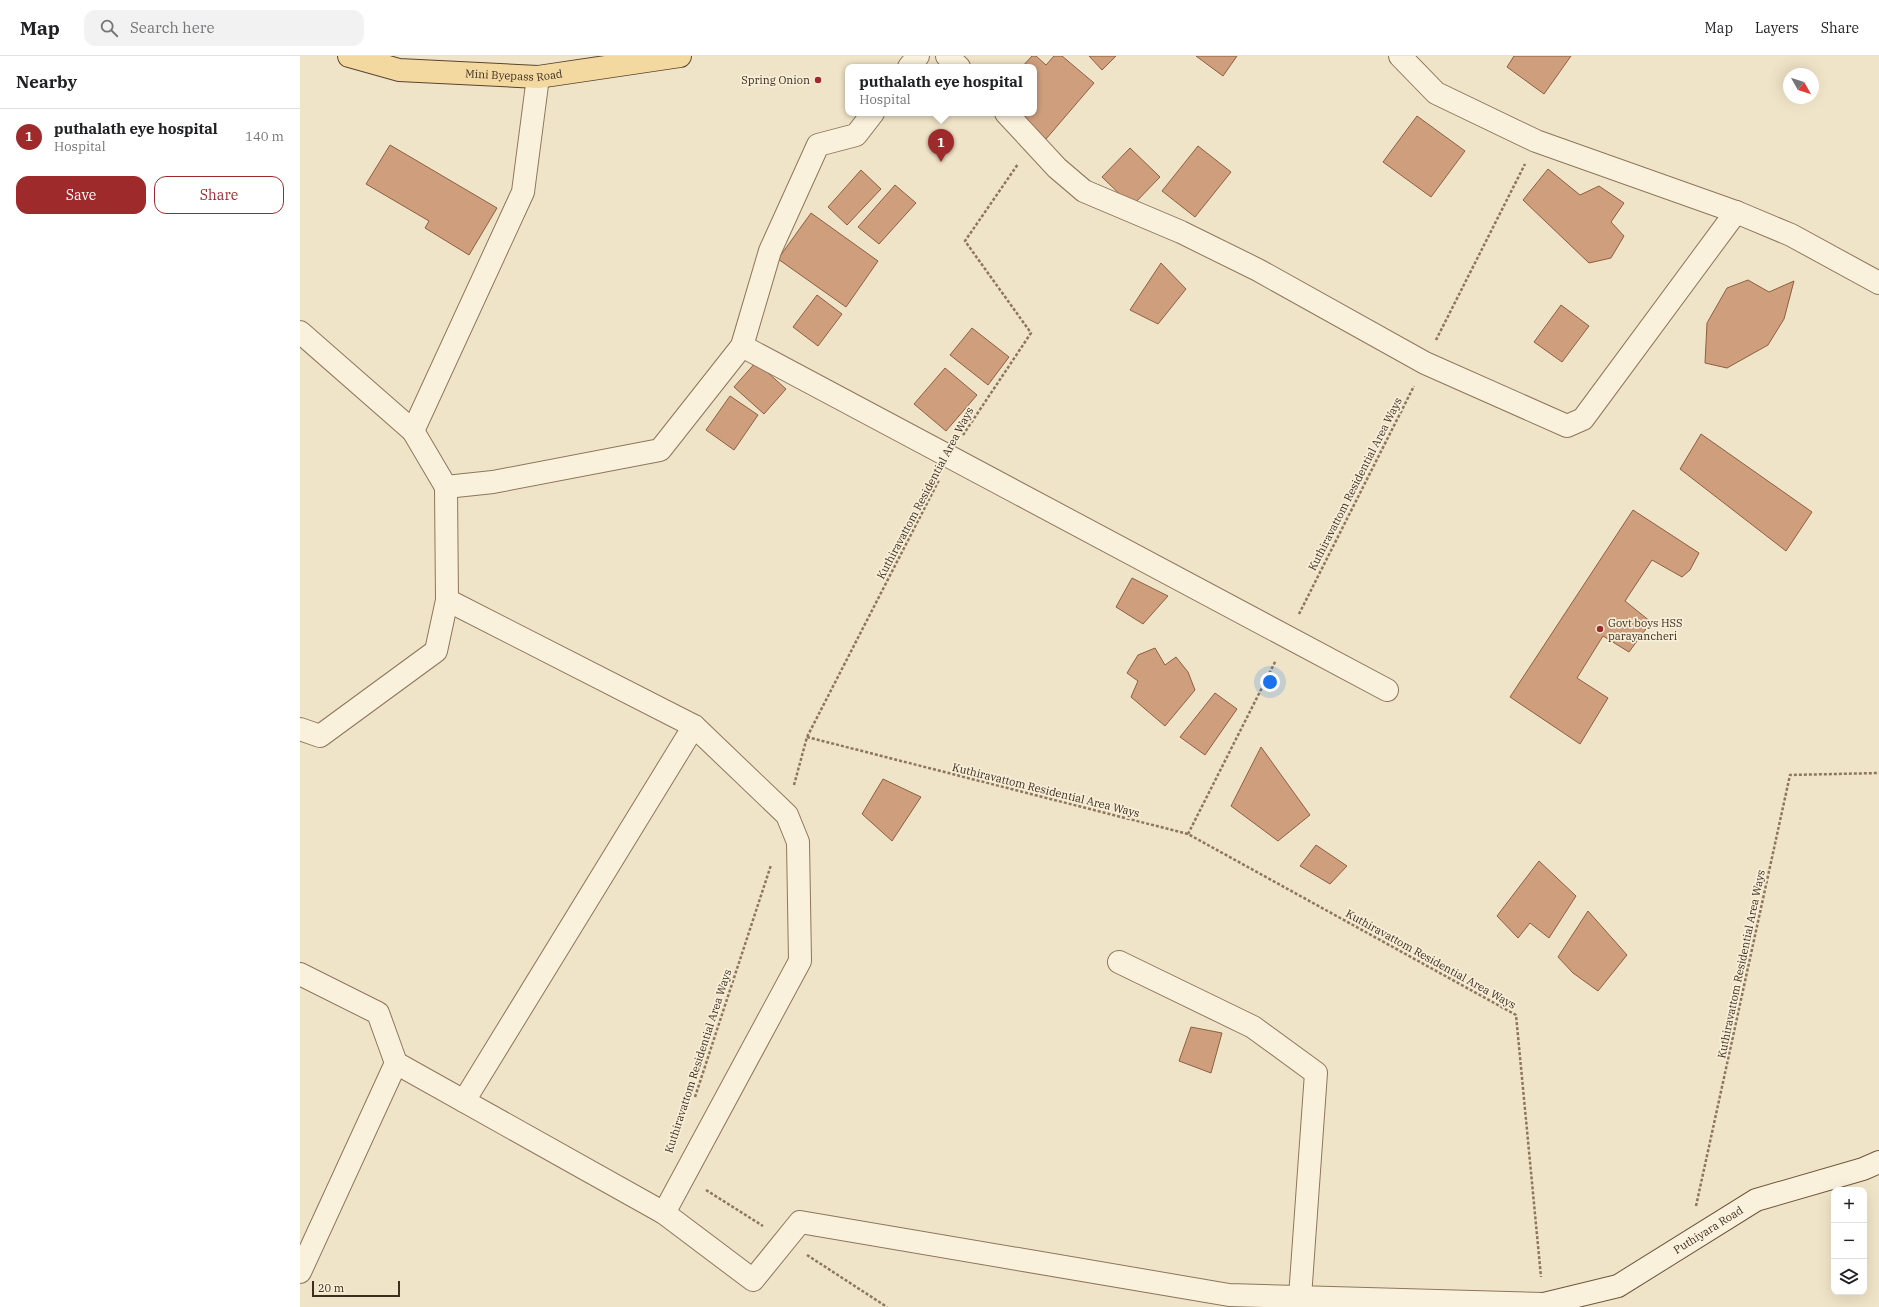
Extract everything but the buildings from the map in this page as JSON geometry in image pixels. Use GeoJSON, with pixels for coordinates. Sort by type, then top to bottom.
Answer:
{"type":"FeatureCollection","features":[{"type":"Feature","properties":{"kind":"main road","name":"Mini Byepass Road"},"geometry":{"type":"LineString","coordinates":[[349,56],[399,70],[538,77],[680,56]]}},
{"type":"Feature","properties":{"kind":"street"},"geometry":{"type":"LineString","coordinates":[[911,64],[918,56]]}},
{"type":"Feature","properties":{"kind":"street"},"geometry":{"type":"LineString","coordinates":[[947,56],[955,64]]}},
{"type":"Feature","properties":{"kind":"street"},"geometry":{"type":"LineString","coordinates":[[1400,56],[1436,93],[1536,141],[1736,212],[1791,235],[1879,283]]}},
{"type":"Feature","properties":{"kind":"street"},"geometry":{"type":"LineString","coordinates":[[413,431],[523,192],[538,77]]}},
{"type":"Feature","properties":{"kind":"street"},"geometry":{"type":"LineString","coordinates":[[446,487],[493,482],[660,450],[742,346],[770,251],[818,145],[856,135],[871,116]]}},
{"type":"Feature","properties":{"kind":"street"},"geometry":{"type":"LineString","coordinates":[[1009,116],[1057,168],[1084,191],[1181,232],[1258,270],[1425,363],[1567,426],[1583,419],[1736,212]]}},
{"type":"Feature","properties":{"kind":"street"},"geometry":{"type":"LineString","coordinates":[[300,332],[413,431],[446,487],[447,600],[436,651],[320,736],[300,729]]}},
{"type":"Feature","properties":{"kind":"street"},"geometry":{"type":"LineString","coordinates":[[742,346],[1387,690]]}},
{"type":"Feature","properties":{"kind":"street"},"geometry":{"type":"LineString","coordinates":[[447,600],[694,726],[787,815],[798,842],[800,961],[664,1213]]}},
{"type":"Feature","properties":{"kind":"street"},"geometry":{"type":"LineString","coordinates":[[464,1101],[694,726]]}},
{"type":"Feature","properties":{"kind":"street"},"geometry":{"type":"LineString","coordinates":[[1119,962],[1253,1027],[1316,1073],[1300,1297]]}},
{"type":"Feature","properties":{"kind":"street"},"geometry":{"type":"LineString","coordinates":[[300,974],[378,1013],[396,1063],[664,1213],[753,1280],[785,1240]]}},
{"type":"Feature","properties":{"kind":"street"},"geometry":{"type":"LineString","coordinates":[[300,1272],[396,1063]]}},
{"type":"Feature","properties":{"kind":"street","name":"Puthiyara Road"},"geometry":{"type":"LineString","coordinates":[[785,1240],[800,1222],[1229,1295],[1543,1306],[1618,1286],[1756,1200],[1863,1169],[1879,1162]]}},
{"type":"Feature","properties":{"kind":"path","name":"Kuthiravattom Residential Area Ways"},"geometry":{"type":"LineString","coordinates":[[1188,834],[1536,141]]}},
{"type":"Feature","properties":{"kind":"path","name":"Kuthiravattom Residential Area Ways"},"geometry":{"type":"LineString","coordinates":[[787,815],[807,737],[968,425],[1031,333],[965,241],[1022,160]]}},
{"type":"Feature","properties":{"kind":"path","name":"Kuthiravattom Residential Area Ways"},"geometry":{"type":"LineString","coordinates":[[807,737],[1188,834],[1516,1014],[1543,1306]]}},
{"type":"Feature","properties":{"kind":"path","name":"Kuthiravattom Residential Area Ways"},"geometry":{"type":"LineString","coordinates":[[1688,1243],[1790,775],[1879,773]]}},
{"type":"Feature","properties":{"kind":"path","name":"Kuthiravattom Residential Area Ways"},"geometry":{"type":"LineString","coordinates":[[694,1100],[772,860]]}},
{"type":"Feature","properties":{"kind":"path"},"geometry":{"type":"LineString","coordinates":[[684,1176],[887,1307]]}},
{"type":"Feature","properties":{"kind":"place","name":"Spring Onion"},"geometry":{"type":"Point","coordinates":[818,80]}},
{"type":"Feature","properties":{"kind":"place","name":"puthalath eye hospital"},"geometry":{"type":"Point","coordinates":[941,162]}},
{"type":"Feature","properties":{"kind":"place","name":"Govt boys HSS parayancheri"},"geometry":{"type":"Point","coordinates":[1600,629]}}]}
